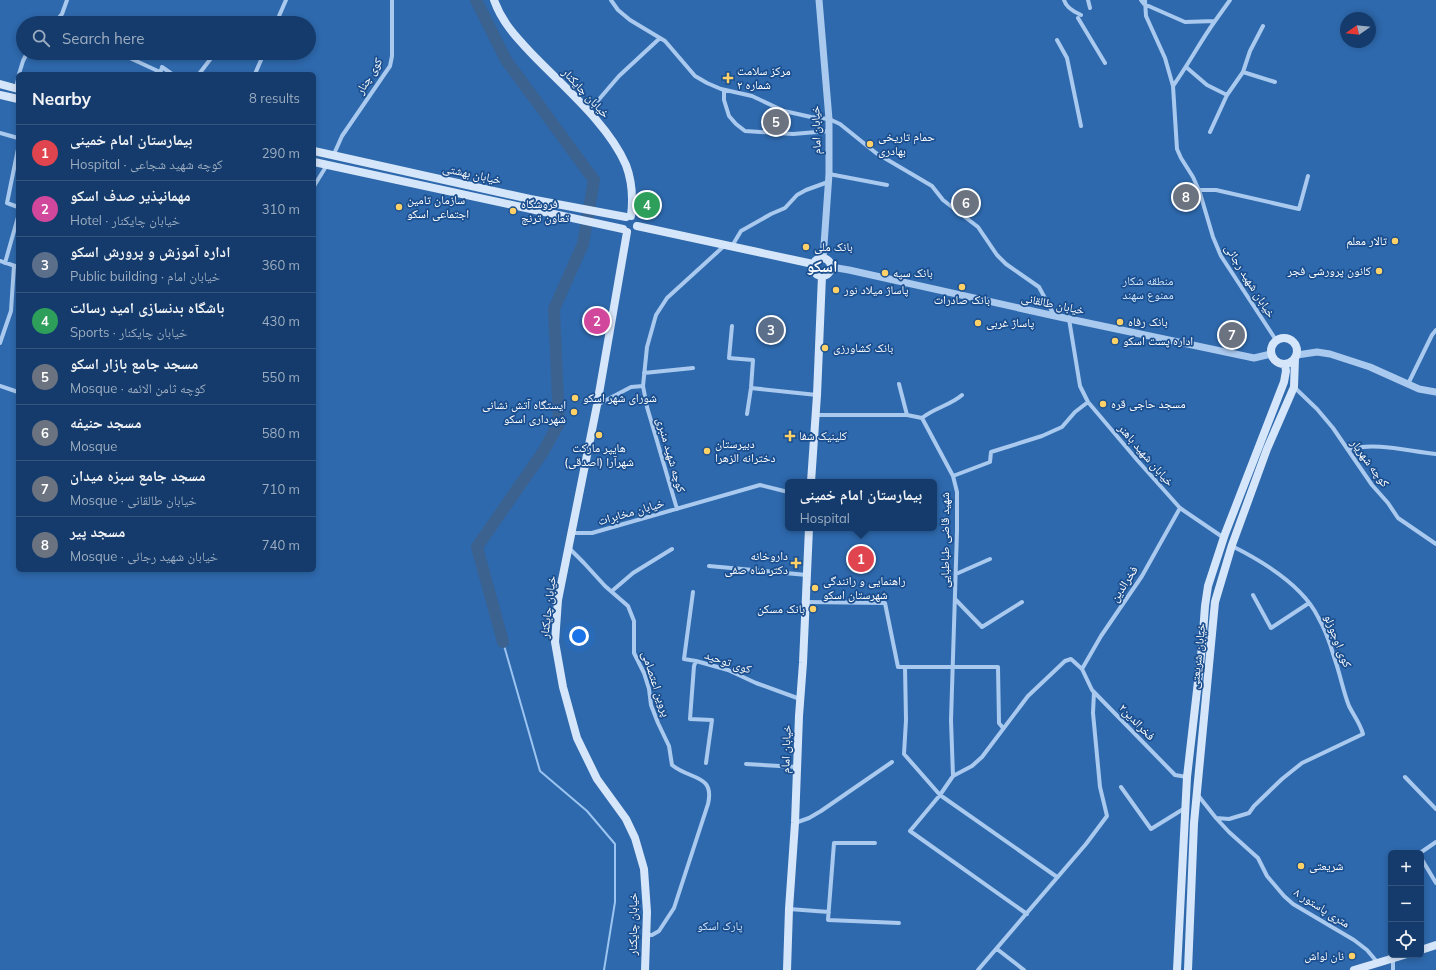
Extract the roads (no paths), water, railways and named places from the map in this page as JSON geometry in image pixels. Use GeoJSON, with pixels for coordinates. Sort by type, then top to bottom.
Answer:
{"type":"FeatureCollection","features":[{"type":"Feature","properties":{"kind":"main road","name":"خیابان چایکنار"},"geometry":{"type":"LineString","coordinates":[[494,0],[498,12],[507,26],[534,56],[589,111],[618,150],[626,166],[631,183],[632,205],[628,217]]}},
{"type":"Feature","properties":{"kind":"main road"},"geometry":{"type":"LineString","coordinates":[[0,84],[16,88]]}},
{"type":"Feature","properties":{"kind":"main road"},"geometry":{"type":"LineString","coordinates":[[0,94],[16,98]]}},
{"type":"Feature","properties":{"kind":"main road","name":"خیابان بهشتی"},"geometry":{"type":"LineString","coordinates":[[316,151],[334,154],[530,199],[628,217]]}},
{"type":"Feature","properties":{"kind":"main road","name":"خیابان بهشتی"},"geometry":{"type":"LineString","coordinates":[[316,162],[625,230]]}},
{"type":"Feature","properties":{"kind":"main road"},"geometry":{"type":"LineString","coordinates":[[628,217],[637,221],[637,226],[634,230],[625,230],[622,222],[628,217]]}},
{"type":"Feature","properties":{"kind":"main road"},"geometry":{"type":"LineString","coordinates":[[637,226],[813,264]]}},
{"type":"Feature","properties":{"kind":"main road","name":"خیابان چایکنار"},"geometry":{"type":"LineString","coordinates":[[625,230],[597,405],[558,600],[555,642],[563,687],[577,738],[597,779],[626,819],[635,838],[644,869],[647,912],[645,970]]}},
{"type":"Feature","properties":{"kind":"main road"},"geometry":{"type":"LineString","coordinates":[[823,259],[828,262],[831,267],[827,274],[822,276],[814,273],[813,264],[817,260],[823,259]]}},
{"type":"Feature","properties":{"kind":"main road"},"geometry":{"type":"LineString","coordinates":[[811,479],[816,415],[822,276]]}},
{"type":"Feature","properties":{"kind":"main road"},"geometry":{"type":"LineString","coordinates":[[1284,337],[1292,339],[1297,346],[1296,356],[1290,362],[1285,364],[1276,361],[1271,354],[1272,346],[1276,340],[1284,337]]}},
{"type":"Feature","properties":{"kind":"main road","name":"خیابان شریعتی"},"geometry":{"type":"LineString","coordinates":[[1188,967],[1194,831],[1215,602],[1232,545],[1267,449],[1294,386],[1296,356]]}},
{"type":"Feature","properties":{"kind":"main road","name":"خیابان شریعتی"},"geometry":{"type":"LineString","coordinates":[[1177,967],[1187,777],[1208,586],[1224,538],[1284,382],[1286,372],[1285,364]]}},
{"type":"Feature","properties":{"kind":"main road","name":"خیابان امام"},"geometry":{"type":"LineString","coordinates":[[787,970],[789,909],[796,823],[797,767],[808,531]]}},
{"type":"Feature","properties":{"kind":"main road"},"geometry":{"type":"LineString","coordinates":[[1196,692],[1206,694]]}},
{"type":"Feature","properties":{"kind":"main road"},"geometry":{"type":"LineString","coordinates":[[1424,949],[1436,945]]}},
{"type":"Feature","properties":{"kind":"main road"},"geometry":{"type":"LineString","coordinates":[[1354,970],[1393,958]]}},
{"type":"Feature","properties":{"kind":"main road"},"geometry":{"type":"LineString","coordinates":[[1177,967],[1188,967]]}},
{"type":"Feature","properties":{"kind":"street"},"geometry":{"type":"LineString","coordinates":[[60,16],[67,0]]}},
{"type":"Feature","properties":{"kind":"street"},"geometry":{"type":"LineString","coordinates":[[279,16],[286,0]]}},
{"type":"Feature","properties":{"kind":"street","name":"کوی چنار"},"geometry":{"type":"LineString","coordinates":[[334,154],[342,136],[390,66],[392,56],[392,0]]}},
{"type":"Feature","properties":{"kind":"street"},"geometry":{"type":"LineString","coordinates":[[611,0],[618,10],[630,20],[665,41],[695,76],[707,84],[724,90],[752,96],[784,111],[829,119],[840,124],[876,153],[932,186],[943,200],[978,227],[997,255],[1006,264],[1039,287],[1055,316]]}},
{"type":"Feature","properties":{"kind":"street","name":"خیابان امام"},"geometry":{"type":"LineString","coordinates":[[819,0],[829,119],[829,174],[823,259]]}},
{"type":"Feature","properties":{"kind":"street"},"geometry":{"type":"LineString","coordinates":[[1064,0],[1064,3],[1079,16],[1105,63]]}},
{"type":"Feature","properties":{"kind":"street"},"geometry":{"type":"LineString","coordinates":[[1088,0],[1090,8]]}},
{"type":"Feature","properties":{"kind":"street"},"geometry":{"type":"LineString","coordinates":[[1173,86],[1202,39],[1230,0]]}},
{"type":"Feature","properties":{"kind":"street"},"geometry":{"type":"LineString","coordinates":[[1143,1],[1185,22],[1215,21]]}},
{"type":"Feature","properties":{"kind":"street","name":"خیابان شهید رجائی"},"geometry":{"type":"LineString","coordinates":[[1143,1],[1146,16],[1165,58],[1173,86],[1177,149],[1193,177],[1221,256],[1276,340]]}},
{"type":"Feature","properties":{"kind":"street"},"geometry":{"type":"LineString","coordinates":[[1210,132],[1226,95],[1242,72],[1250,51],[1263,26]]}},
{"type":"Feature","properties":{"kind":"street"},"geometry":{"type":"LineString","coordinates":[[589,111],[620,76],[660,38]]}},
{"type":"Feature","properties":{"kind":"street"},"geometry":{"type":"LineString","coordinates":[[1057,40],[1068,58],[1081,126]]}},
{"type":"Feature","properties":{"kind":"street"},"geometry":{"type":"LineString","coordinates":[[20,72],[23,60]]}},
{"type":"Feature","properties":{"kind":"street"},"geometry":{"type":"LineString","coordinates":[[133,60],[158,72]]}},
{"type":"Feature","properties":{"kind":"street"},"geometry":{"type":"LineString","coordinates":[[201,72],[210,60]]}},
{"type":"Feature","properties":{"kind":"street"},"geometry":{"type":"LineString","coordinates":[[256,72],[261,60]]}},
{"type":"Feature","properties":{"kind":"street"},"geometry":{"type":"LineString","coordinates":[[160,72],[162,67],[169,72]]}},
{"type":"Feature","properties":{"kind":"street"},"geometry":{"type":"LineString","coordinates":[[1186,67],[1207,85],[1226,95]]}},
{"type":"Feature","properties":{"kind":"street"},"geometry":{"type":"LineString","coordinates":[[1242,72],[1275,82]]}},
{"type":"Feature","properties":{"kind":"street"},"geometry":{"type":"LineString","coordinates":[[724,90],[724,100],[729,116],[744,131],[793,134],[829,131]]}},
{"type":"Feature","properties":{"kind":"street"},"geometry":{"type":"LineString","coordinates":[[0,133],[16,137]]}},
{"type":"Feature","properties":{"kind":"street"},"geometry":{"type":"LineString","coordinates":[[16,159],[7,203],[16,206]]}},
{"type":"Feature","properties":{"kind":"street"},"geometry":{"type":"LineString","coordinates":[[316,183],[327,164]]}},
{"type":"Feature","properties":{"kind":"street"},"geometry":{"type":"LineString","coordinates":[[829,174],[887,185]]}},
{"type":"Feature","properties":{"kind":"street"},"geometry":{"type":"LineString","coordinates":[[1198,190],[1216,190],[1299,209],[1308,176]]}},
{"type":"Feature","properties":{"kind":"street","name":"کوچه شهید منبری"},"geometry":{"type":"LineString","coordinates":[[677,509],[647,407],[643,386],[647,347],[656,315],[667,298],[728,246],[741,231],[785,208],[792,200],[806,190],[828,182]]}},
{"type":"Feature","properties":{"kind":"street"},"geometry":{"type":"LineString","coordinates":[[5,263],[16,224]]}},
{"type":"Feature","properties":{"kind":"street"},"geometry":{"type":"LineString","coordinates":[[0,261],[16,267],[11,311],[0,343]]}},
{"type":"Feature","properties":{"kind":"street","name":"خیابان طالقانی"},"geometry":{"type":"LineString","coordinates":[[831,267],[1254,358],[1271,354]]}},
{"type":"Feature","properties":{"kind":"street","name":"خیابان شهید باهنر"},"geometry":{"type":"LineString","coordinates":[[1069,319],[1080,386],[1088,402],[1180,508],[1224,538]]}},
{"type":"Feature","properties":{"kind":"street"},"geometry":{"type":"LineString","coordinates":[[732,326],[729,358],[753,360],[748,414]]}},
{"type":"Feature","properties":{"kind":"street"},"geometry":{"type":"LineString","coordinates":[[1408,384],[1432,335],[1436,330]]}},
{"type":"Feature","properties":{"kind":"street"},"geometry":{"type":"LineString","coordinates":[[1296,356],[1317,352],[1330,354],[1370,367],[1419,389],[1436,392]]}},
{"type":"Feature","properties":{"kind":"street"},"geometry":{"type":"LineString","coordinates":[[644,373],[693,368]]}},
{"type":"Feature","properties":{"kind":"street"},"geometry":{"type":"LineString","coordinates":[[899,384],[907,415]]}},
{"type":"Feature","properties":{"kind":"street"},"geometry":{"type":"LineString","coordinates":[[0,386],[16,391]]}},
{"type":"Feature","properties":{"kind":"street"},"geometry":{"type":"LineString","coordinates":[[597,405],[631,387],[643,386]]}},
{"type":"Feature","properties":{"kind":"street","name":"کوچه شهریار"},"geometry":{"type":"LineString","coordinates":[[1294,386],[1317,409],[1348,448],[1372,485],[1388,503],[1398,518],[1436,544]]}},
{"type":"Feature","properties":{"kind":"street"},"geometry":{"type":"LineString","coordinates":[[751,388],[817,395]]}},
{"type":"Feature","properties":{"kind":"street"},"geometry":{"type":"LineString","coordinates":[[816,415],[907,415],[922,418],[930,411],[957,399],[962,395]]}},
{"type":"Feature","properties":{"kind":"street"},"geometry":{"type":"LineString","coordinates":[[953,476],[990,462],[991,452],[1042,436],[1062,427],[1075,412],[1088,402]]}},
{"type":"Feature","properties":{"kind":"street","name":"شهید قاضی طباطبایی"},"geometry":{"type":"LineString","coordinates":[[922,418],[953,476],[957,492],[952,720],[953,776]]}},
{"type":"Feature","properties":{"kind":"street"},"geometry":{"type":"LineString","coordinates":[[1348,448],[1365,446],[1398,448],[1436,454]]}},
{"type":"Feature","properties":{"kind":"street","name":"خیابان مخابرات"},"geometry":{"type":"LineString","coordinates":[[572,533],[592,533],[760,485],[785,491]]}},
{"type":"Feature","properties":{"kind":"street","name":"فخرالدین"},"geometry":{"type":"LineString","coordinates":[[1082,669],[1101,636],[1142,576],[1180,508]]}},
{"type":"Feature","properties":{"kind":"street","name":"کوی اوجوزلو"},"geometry":{"type":"LineString","coordinates":[[1216,818],[1229,819],[1249,814],[1254,806],[1282,779],[1302,763],[1363,734],[1360,724],[1349,706],[1334,657],[1318,616],[1309,603],[1287,581],[1253,557],[1232,545]]}},
{"type":"Feature","properties":{"kind":"street","name":"پروین اعتصامی"},"geometry":{"type":"LineString","coordinates":[[569,548],[584,562],[605,586],[628,606],[634,621],[634,653],[636,660],[644,672],[649,689],[651,705],[669,746],[672,765],[678,770],[704,781],[709,788],[710,796],[708,804],[674,908],[659,931],[652,935],[646,935]]}},
{"type":"Feature","properties":{"kind":"street"},"geometry":{"type":"LineString","coordinates":[[612,591],[633,573],[672,549]]}},
{"type":"Feature","properties":{"kind":"street"},"geometry":{"type":"LineString","coordinates":[[956,574],[990,559]]}},
{"type":"Feature","properties":{"kind":"street"},"geometry":{"type":"LineString","coordinates":[[709,566],[807,575]]}},
{"type":"Feature","properties":{"kind":"street"},"geometry":{"type":"LineString","coordinates":[[693,592],[684,659],[696,661]]}},
{"type":"Feature","properties":{"kind":"street"},"geometry":{"type":"LineString","coordinates":[[1253,595],[1271,628],[1309,603]]}},
{"type":"Feature","properties":{"kind":"street"},"geometry":{"type":"LineString","coordinates":[[955,599],[982,627],[1022,602]]}},
{"type":"Feature","properties":{"kind":"street"},"geometry":{"type":"LineString","coordinates":[[805,602],[885,603],[898,667],[998,667],[999,723],[1003,728]]}},
{"type":"Feature","properties":{"kind":"street"},"geometry":{"type":"LineString","coordinates":[[1027,914],[910,831],[940,795],[953,776],[972,766],[982,757],[1028,696],[1065,661],[1072,659],[1082,669]]}},
{"type":"Feature","properties":{"kind":"street","name":"کوی توحید"},"geometry":{"type":"LineString","coordinates":[[706,763],[712,720],[690,719],[694,666],[696,661],[728,670],[756,683],[800,700]]}},
{"type":"Feature","properties":{"kind":"street"},"geometry":{"type":"LineString","coordinates":[[905,667],[906,720],[904,754],[940,795],[1057,877]]}},
{"type":"Feature","properties":{"kind":"street","name":"فخرالدین۲"},"geometry":{"type":"LineString","coordinates":[[1082,669],[1094,692],[1175,775],[1187,777]]}},
{"type":"Feature","properties":{"kind":"street"},"geometry":{"type":"LineString","coordinates":[[978,970],[1086,844],[1107,816],[1100,787],[1092,713],[1094,692]]}},
{"type":"Feature","properties":{"kind":"street"},"geometry":{"type":"LineString","coordinates":[[796,823],[821,811],[892,762]]}},
{"type":"Feature","properties":{"kind":"street"},"geometry":{"type":"LineString","coordinates":[[746,764],[797,767]]}},
{"type":"Feature","properties":{"kind":"street"},"geometry":{"type":"LineString","coordinates":[[1405,778],[1436,809]]}},
{"type":"Feature","properties":{"kind":"street"},"geometry":{"type":"LineString","coordinates":[[1121,787],[1151,829],[1185,808]]}},
{"type":"Feature","properties":{"kind":"street","name":"۸ متری پاستور"},"geometry":{"type":"LineString","coordinates":[[1197,793],[1216,818],[1258,858],[1268,876],[1284,896],[1293,904],[1354,940],[1367,950],[1378,963]]}},
{"type":"Feature","properties":{"kind":"street"},"geometry":{"type":"LineString","coordinates":[[1424,850],[1436,842]]}},
{"type":"Feature","properties":{"kind":"street"},"geometry":{"type":"LineString","coordinates":[[875,843],[834,843],[828,920],[899,923]]}},
{"type":"Feature","properties":{"kind":"street"},"geometry":{"type":"LineString","coordinates":[[1424,863],[1436,883]]}},
{"type":"Feature","properties":{"kind":"street"},"geometry":{"type":"LineString","coordinates":[[789,909],[829,912]]}},
{"type":"Feature","properties":{"kind":"street"},"geometry":{"type":"LineString","coordinates":[[997,949],[1024,970]]}},
{"type":"Feature","properties":{"kind":"street"},"geometry":{"type":"LineString","coordinates":[[1393,958],[1393,970]]}},
{"type":"Feature","properties":{"kind":"waterway"},"geometry":{"type":"LineString","coordinates":[[476,0],[506,60],[594,180],[583,244],[554,309],[559,423],[543,452],[477,547],[503,642]]}},
{"type":"Feature","properties":{"kind":"waterway"},"geometry":{"type":"LineString","coordinates":[[503,642],[540,771],[587,811],[615,844],[615,902],[604,970]]}},
{"type":"Feature","properties":{"kind":"place","name":"مرکز سلامت شماره ۲"},"geometry":{"type":"Point","coordinates":[728,78]}},
{"type":"Feature","properties":{"kind":"place","name":"مسجد جامع بازار اسکو"},"geometry":{"type":"Point","coordinates":[776,122]}},
{"type":"Feature","properties":{"kind":"place","name":"حمام تاریخی بهادری"},"geometry":{"type":"Point","coordinates":[870,144]}},
{"type":"Feature","properties":{"kind":"place","name":"مسجد پیر"},"geometry":{"type":"Point","coordinates":[1186,197]}},
{"type":"Feature","properties":{"kind":"place","name":"مسجد حنیفه"},"geometry":{"type":"Point","coordinates":[966,203]}},
{"type":"Feature","properties":{"kind":"place","name":"باشگاه بدنسازی امید رسالت"},"geometry":{"type":"Point","coordinates":[647,205]}},
{"type":"Feature","properties":{"kind":"place","name":"سازمان تامین اجتماعی اسکو"},"geometry":{"type":"Point","coordinates":[399,207]}},
{"type":"Feature","properties":{"kind":"place","name":"فروشگاه تعاون ترنج"},"geometry":{"type":"Point","coordinates":[513,211]}},
{"type":"Feature","properties":{"kind":"place","name":"تالار معلم"},"geometry":{"type":"Point","coordinates":[1395,241]}},
{"type":"Feature","properties":{"kind":"place","name":"بانک ملی"},"geometry":{"type":"Point","coordinates":[806,247]}},
{"type":"Feature","properties":{"kind":"place","name":"کانون پرورشی فجر"},"geometry":{"type":"Point","coordinates":[1379,271]}},
{"type":"Feature","properties":{"kind":"place","name":"بانک سپه"},"geometry":{"type":"Point","coordinates":[885,273]}},
{"type":"Feature","properties":{"kind":"place","name":"بانک صادرات"},"geometry":{"type":"Point","coordinates":[962,287]}},
{"type":"Feature","properties":{"kind":"place","name":"پاساژ میلاد نور"},"geometry":{"type":"Point","coordinates":[836,290]}},
{"type":"Feature","properties":{"kind":"place","name":"مهمانپذیر صدف اسکو"},"geometry":{"type":"Point","coordinates":[597,321]}},
{"type":"Feature","properties":{"kind":"place","name":"بانک رفاه"},"geometry":{"type":"Point","coordinates":[1120,322]}},
{"type":"Feature","properties":{"kind":"place","name":"پاساژ غربی"},"geometry":{"type":"Point","coordinates":[978,323]}},
{"type":"Feature","properties":{"kind":"place","name":"اداره آموزش و پرورش اسکو"},"geometry":{"type":"Point","coordinates":[771,330]}},
{"type":"Feature","properties":{"kind":"place","name":"مسجد جامع سبزه میدان"},"geometry":{"type":"Point","coordinates":[1232,335]}},
{"type":"Feature","properties":{"kind":"place","name":"اداره پست اسکو"},"geometry":{"type":"Point","coordinates":[1115,341]}},
{"type":"Feature","properties":{"kind":"place","name":"بانک کشاورزی"},"geometry":{"type":"Point","coordinates":[825,348]}},
{"type":"Feature","properties":{"kind":"place","name":"شورای شهر اسکو"},"geometry":{"type":"Point","coordinates":[575,398]}},
{"type":"Feature","properties":{"kind":"place","name":"مسجد حاجی قره"},"geometry":{"type":"Point","coordinates":[1103,404]}},
{"type":"Feature","properties":{"kind":"place","name":"ایستگاه آتش نشانی شهرداری اسکو"},"geometry":{"type":"Point","coordinates":[574,412]}},
{"type":"Feature","properties":{"kind":"place","name":"هایپر مارکت شهرآرا (اصدقی)"},"geometry":{"type":"Point","coordinates":[599,435]}},
{"type":"Feature","properties":{"kind":"place","name":"کلینیک شفا"},"geometry":{"type":"Point","coordinates":[790,436]}},
{"type":"Feature","properties":{"kind":"place","name":"دبیرستان دخترانه الزهرا"},"geometry":{"type":"Point","coordinates":[707,451]}},
{"type":"Feature","properties":{"kind":"place","name":"بیمارستان امام خمینی"},"geometry":{"type":"Point","coordinates":[861,559]}},
{"type":"Feature","properties":{"kind":"place","name":"داروخانه دکتر شاه صفی"},"geometry":{"type":"Point","coordinates":[796,563]}},
{"type":"Feature","properties":{"kind":"place","name":"راهنمایی و رانندگی شهرستان اسکو"},"geometry":{"type":"Point","coordinates":[815,588]}},
{"type":"Feature","properties":{"kind":"place","name":"بانک مسکن"},"geometry":{"type":"Point","coordinates":[813,609]}},
{"type":"Feature","properties":{"kind":"place","name":"شریعتی"},"geometry":{"type":"Point","coordinates":[1301,866]}},
{"type":"Feature","properties":{"kind":"place","name":"نان لواش"},"geometry":{"type":"Point","coordinates":[1352,956]}},
{"type":"Feature","properties":{"kind":"district","name":"اسکو"},"geometry":{"type":"Point","coordinates":[822,266]}},
{"type":"Feature","properties":{"kind":"park label","name":"منطقه شکار ممنوع سهند"},"geometry":{"type":"Point","coordinates":[1148,288]}},
{"type":"Feature","properties":{"kind":"park label","name":"پارک اسکو"},"geometry":{"type":"Point","coordinates":[720,926]}}]}
